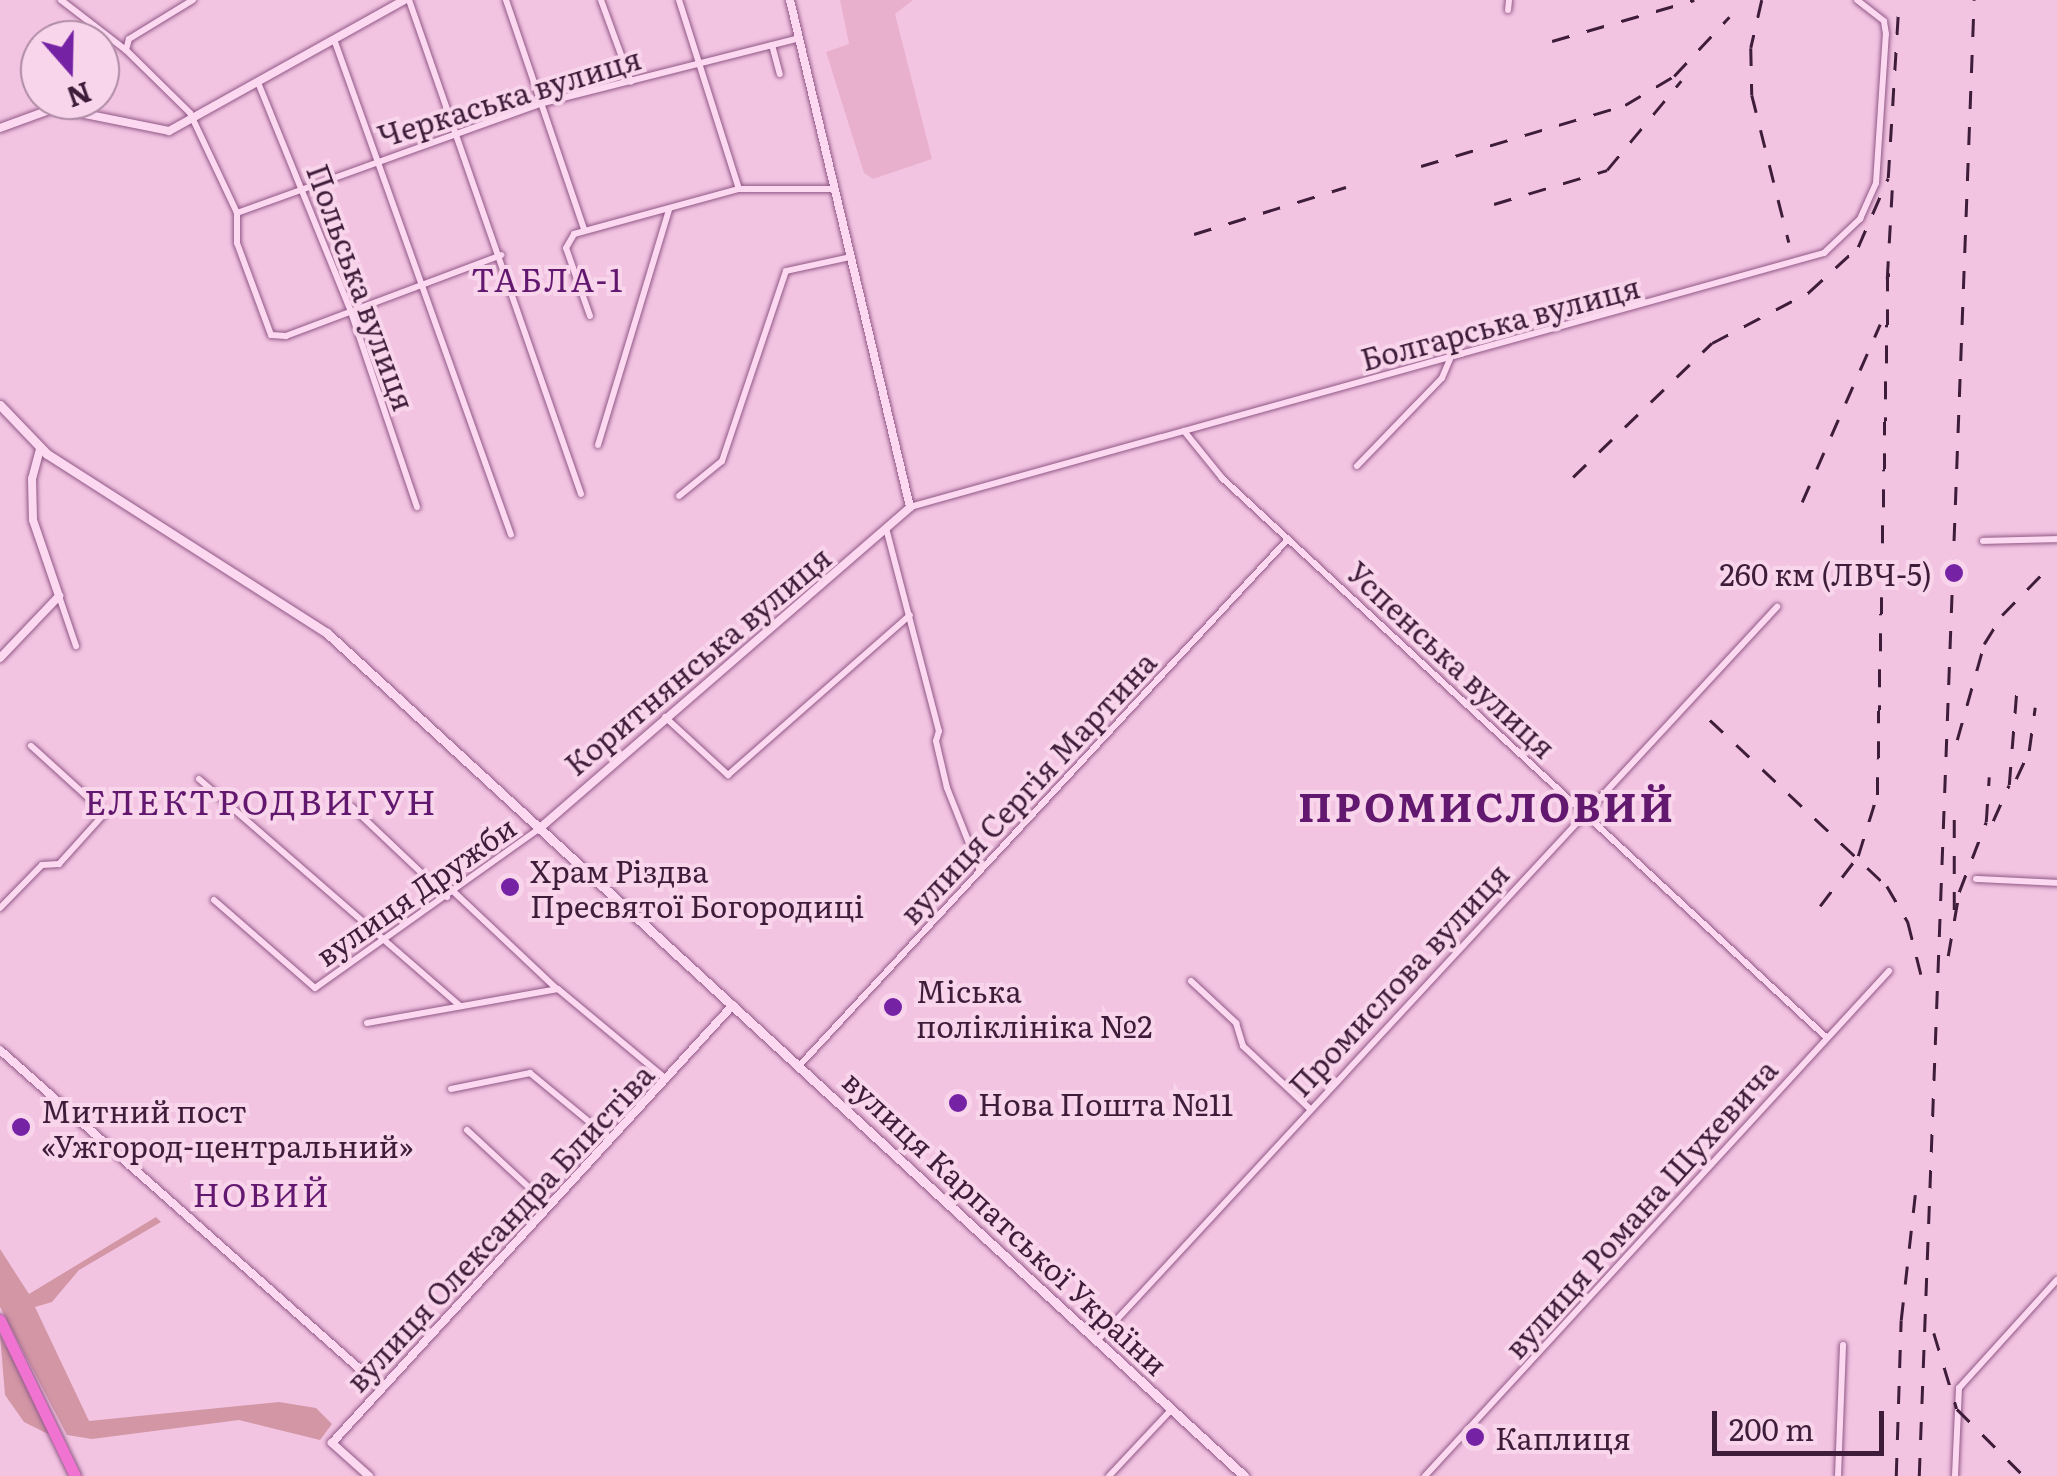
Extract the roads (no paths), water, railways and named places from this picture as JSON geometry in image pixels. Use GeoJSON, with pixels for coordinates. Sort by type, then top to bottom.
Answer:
{"type":"FeatureCollection","features":[{"type":"Feature","properties":{"kind":"highway"},"geometry":{"type":"LineString","coordinates":[[0,1320],[50,1414],[75,1476]]}},
{"type":"Feature","properties":{"kind":"main road"},"geometry":{"type":"LineString","coordinates":[[0,404],[43,452]]}},
{"type":"Feature","properties":{"kind":"main road","name":"вулиця Карпатської України"},"geometry":{"type":"LineString","coordinates":[[43,452],[308,618],[1242,1475]]}},
{"type":"Feature","properties":{"kind":"street"},"geometry":{"type":"LineString","coordinates":[[61,0],[126,50],[194,122],[237,213],[237,244],[271,335],[350,312],[501,255]]}},
{"type":"Feature","properties":{"kind":"street"},"geometry":{"type":"LineString","coordinates":[[126,50],[128,39],[193,0]]}},
{"type":"Feature","properties":{"kind":"street"},"geometry":{"type":"LineString","coordinates":[[0,128],[55,108],[149,132],[194,122],[404,0],[460,130],[580,494]]}},
{"type":"Feature","properties":{"kind":"street"},"geometry":{"type":"LineString","coordinates":[[506,0],[544,102],[584,229]]}},
{"type":"Feature","properties":{"kind":"street"},"geometry":{"type":"LineString","coordinates":[[601,0],[631,82]]}},
{"type":"Feature","properties":{"kind":"street"},"geometry":{"type":"LineString","coordinates":[[679,0],[739,188]]}},
{"type":"Feature","properties":{"kind":"street"},"geometry":{"type":"LineString","coordinates":[[790,0],[910,508]]}},
{"type":"Feature","properties":{"kind":"street"},"geometry":{"type":"LineString","coordinates":[[1508,10],[1509,0]]}},
{"type":"Feature","properties":{"kind":"street","name":"Болгарська вулиця"},"geometry":{"type":"LineString","coordinates":[[910,508],[1797,264],[1841,243],[1872,196],[1878,164],[1886,34],[1884,21],[1857,0]]}},
{"type":"Feature","properties":{"kind":"street","name":"Черкаська вулиця"},"geometry":{"type":"LineString","coordinates":[[237,213],[302,185],[544,102],[799,38]]}},
{"type":"Feature","properties":{"kind":"street"},"geometry":{"type":"LineString","coordinates":[[335,42],[424,281],[511,535]]}},
{"type":"Feature","properties":{"kind":"street"},"geometry":{"type":"LineString","coordinates":[[772,45],[780,74]]}},
{"type":"Feature","properties":{"kind":"street","name":"Польська вулиця"},"geometry":{"type":"LineString","coordinates":[[259,84],[350,312],[417,507]]}},
{"type":"Feature","properties":{"kind":"street"},"geometry":{"type":"LineString","coordinates":[[590,316],[566,239],[584,229],[669,210],[739,188],[834,189]]}},
{"type":"Feature","properties":{"kind":"street"},"geometry":{"type":"LineString","coordinates":[[598,444],[669,210]]}},
{"type":"Feature","properties":{"kind":"street"},"geometry":{"type":"LineString","coordinates":[[680,496],[722,460],[786,271],[850,257]]}},
{"type":"Feature","properties":{"kind":"street"},"geometry":{"type":"LineString","coordinates":[[1357,466],[1442,378],[1450,359]]}},
{"type":"Feature","properties":{"kind":"street","name":"Успенська вулиця"},"geometry":{"type":"LineString","coordinates":[[1184,431],[1192,448],[1827,1038]]}},
{"type":"Feature","properties":{"kind":"street"},"geometry":{"type":"LineString","coordinates":[[43,452],[32,479],[34,520],[76,646]]}},
{"type":"Feature","properties":{"kind":"street","name":"Коритнянська вулиця"},"geometry":{"type":"LineString","coordinates":[[540,828],[910,508]]}},
{"type":"Feature","properties":{"kind":"street"},"geometry":{"type":"LineString","coordinates":[[886,528],[911,615],[947,788],[980,872]]}},
{"type":"Feature","properties":{"kind":"street","name":"вулиця Сергія Мартина"},"geometry":{"type":"LineString","coordinates":[[799,1066],[1288,538]]}},
{"type":"Feature","properties":{"kind":"street"},"geometry":{"type":"LineString","coordinates":[[1983,540],[2057,539]]}},
{"type":"Feature","properties":{"kind":"street"},"geometry":{"type":"LineString","coordinates":[[0,658],[59,596]]}},
{"type":"Feature","properties":{"kind":"street","name":"Промислова вулиця"},"geometry":{"type":"LineString","coordinates":[[1097,1341],[1776,607]]}},
{"type":"Feature","properties":{"kind":"street"},"geometry":{"type":"LineString","coordinates":[[664,717],[728,775],[911,615]]}},
{"type":"Feature","properties":{"kind":"street"},"geometry":{"type":"LineString","coordinates":[[0,908],[42,865],[59,864],[105,813],[30,746]]}},
{"type":"Feature","properties":{"kind":"street"},"geometry":{"type":"LineString","coordinates":[[199,779],[460,1006]]}},
{"type":"Feature","properties":{"kind":"street"},"geometry":{"type":"LineString","coordinates":[[352,807],[500,942],[666,1079]]}},
{"type":"Feature","properties":{"kind":"street","name":"вулиця Дружби"},"geometry":{"type":"LineString","coordinates":[[214,900],[315,988],[540,828]]}},
{"type":"Feature","properties":{"kind":"street"},"geometry":{"type":"LineString","coordinates":[[1976,879],[2057,883]]}},
{"type":"Feature","properties":{"kind":"street","name":"вулиця Романа Шухевича"},"geometry":{"type":"LineString","coordinates":[[1426,1476],[1888,971]]}},
{"type":"Feature","properties":{"kind":"street"},"geometry":{"type":"LineString","coordinates":[[1190,981],[1236,1023],[1242,1046],[1310,1108]]}},
{"type":"Feature","properties":{"kind":"street"},"geometry":{"type":"LineString","coordinates":[[368,1023],[558,989]]}},
{"type":"Feature","properties":{"kind":"street","name":"вулиця Олександра Блистіва"},"geometry":{"type":"LineString","coordinates":[[369,1476],[332,1444],[380,1387],[733,1005]]}},
{"type":"Feature","properties":{"kind":"street"},"geometry":{"type":"LineString","coordinates":[[0,1050],[380,1387]]}},
{"type":"Feature","properties":{"kind":"street"},"geometry":{"type":"LineString","coordinates":[[451,1089],[530,1073],[610,1139]]}},
{"type":"Feature","properties":{"kind":"street"},"geometry":{"type":"LineString","coordinates":[[466,1130],[549,1206]]}},
{"type":"Feature","properties":{"kind":"street"},"geometry":{"type":"LineString","coordinates":[[1955,1476],[1959,1388],[2057,1280]]}},
{"type":"Feature","properties":{"kind":"street"},"geometry":{"type":"LineString","coordinates":[[1838,1476],[1843,1345]]}},
{"type":"Feature","properties":{"kind":"street"},"geometry":{"type":"LineString","coordinates":[[1109,1476],[1172,1409]]}},
{"type":"Feature","properties":{"kind":"railway"},"geometry":{"type":"LineString","coordinates":[[1552,41],[1694,0]]}},
{"type":"Feature","properties":{"kind":"railway"},"geometry":{"type":"LineString","coordinates":[[1762,0],[1751,48],[1752,95],[1789,242]]}},
{"type":"Feature","properties":{"kind":"railway"},"geometry":{"type":"LineString","coordinates":[[1573,477],[1712,343],[1809,292],[1858,247],[1888,178],[1899,0]]}},
{"type":"Feature","properties":{"kind":"railway"},"geometry":{"type":"LineString","coordinates":[[1919,1476],[1974,0]]}},
{"type":"Feature","properties":{"kind":"railway"},"geometry":{"type":"LineString","coordinates":[[1421,166],[1625,105],[1674,76],[1729,17]]}},
{"type":"Feature","properties":{"kind":"railway"},"geometry":{"type":"LineString","coordinates":[[1494,204],[1607,170],[1681,81]]}},
{"type":"Feature","properties":{"kind":"railway"},"geometry":{"type":"LineString","coordinates":[[1194,234],[1346,187]]}},
{"type":"Feature","properties":{"kind":"railway"},"geometry":{"type":"LineString","coordinates":[[1887,279],[1892,190]]}},
{"type":"Feature","properties":{"kind":"railway"},"geometry":{"type":"LineString","coordinates":[[1820,906],[1858,856],[1877,795],[1888,267]]}},
{"type":"Feature","properties":{"kind":"railway"},"geometry":{"type":"LineString","coordinates":[[1802,502],[1880,324]]}},
{"type":"Feature","properties":{"kind":"railway"},"geometry":{"type":"LineString","coordinates":[[1957,740],[1984,644],[2002,615],[2041,575]]}},
{"type":"Feature","properties":{"kind":"railway"},"geometry":{"type":"LineString","coordinates":[[1993,821],[2009,785],[2017,685]]}},
{"type":"Feature","properties":{"kind":"railway"},"geometry":{"type":"LineString","coordinates":[[2016,779],[2029,751],[2035,707]]}},
{"type":"Feature","properties":{"kind":"railway"},"geometry":{"type":"LineString","coordinates":[[1710,720],[1887,886],[1908,922],[1921,974]]}},
{"type":"Feature","properties":{"kind":"railway"},"geometry":{"type":"LineString","coordinates":[[1948,956],[1959,892],[1986,822],[1989,777]]}},
{"type":"Feature","properties":{"kind":"railway"},"geometry":{"type":"LineString","coordinates":[[1954,810],[1954,910]]}},
{"type":"Feature","properties":{"kind":"railway"},"geometry":{"type":"LineString","coordinates":[[1896,1476],[1901,1320],[1915,1195]]}},
{"type":"Feature","properties":{"kind":"railway"},"geometry":{"type":"LineString","coordinates":[[1934,1333],[1957,1409],[2024,1476]]}},
{"type":"Feature","properties":{"kind":"place","name":"260 км (ЛВЧ-5)"},"geometry":{"type":"Point","coordinates":[1954,573]}},
{"type":"Feature","properties":{"kind":"place","name":"Храм Різдва Пресвятої Богородиці"},"geometry":{"type":"Point","coordinates":[510,887]}},
{"type":"Feature","properties":{"kind":"place","name":"Міська поліклініка №2"},"geometry":{"type":"Point","coordinates":[893,1007]}},
{"type":"Feature","properties":{"kind":"place","name":"Нова Пошта №11"},"geometry":{"type":"Point","coordinates":[958,1103]}},
{"type":"Feature","properties":{"kind":"place","name":"Митний пост «Ужгород-центральний»"},"geometry":{"type":"Point","coordinates":[21,1127]}},
{"type":"Feature","properties":{"kind":"place","name":"Каплиця"},"geometry":{"type":"Point","coordinates":[1475,1437]}},
{"type":"Feature","properties":{"kind":"district","name":"ТАБЛА-1"},"geometry":{"type":"Point","coordinates":[548,278]}},
{"type":"Feature","properties":{"kind":"district","name":"ЕЛЕКТРОДВИГУН"},"geometry":{"type":"Point","coordinates":[261,800]}},
{"type":"Feature","properties":{"kind":"district","name":"ПРОМИСЛОВИЙ"},"geometry":{"type":"Point","coordinates":[1487,805]}},
{"type":"Feature","properties":{"kind":"district","name":"НОВИЙ"},"geometry":{"type":"Point","coordinates":[262,1193]}}]}
